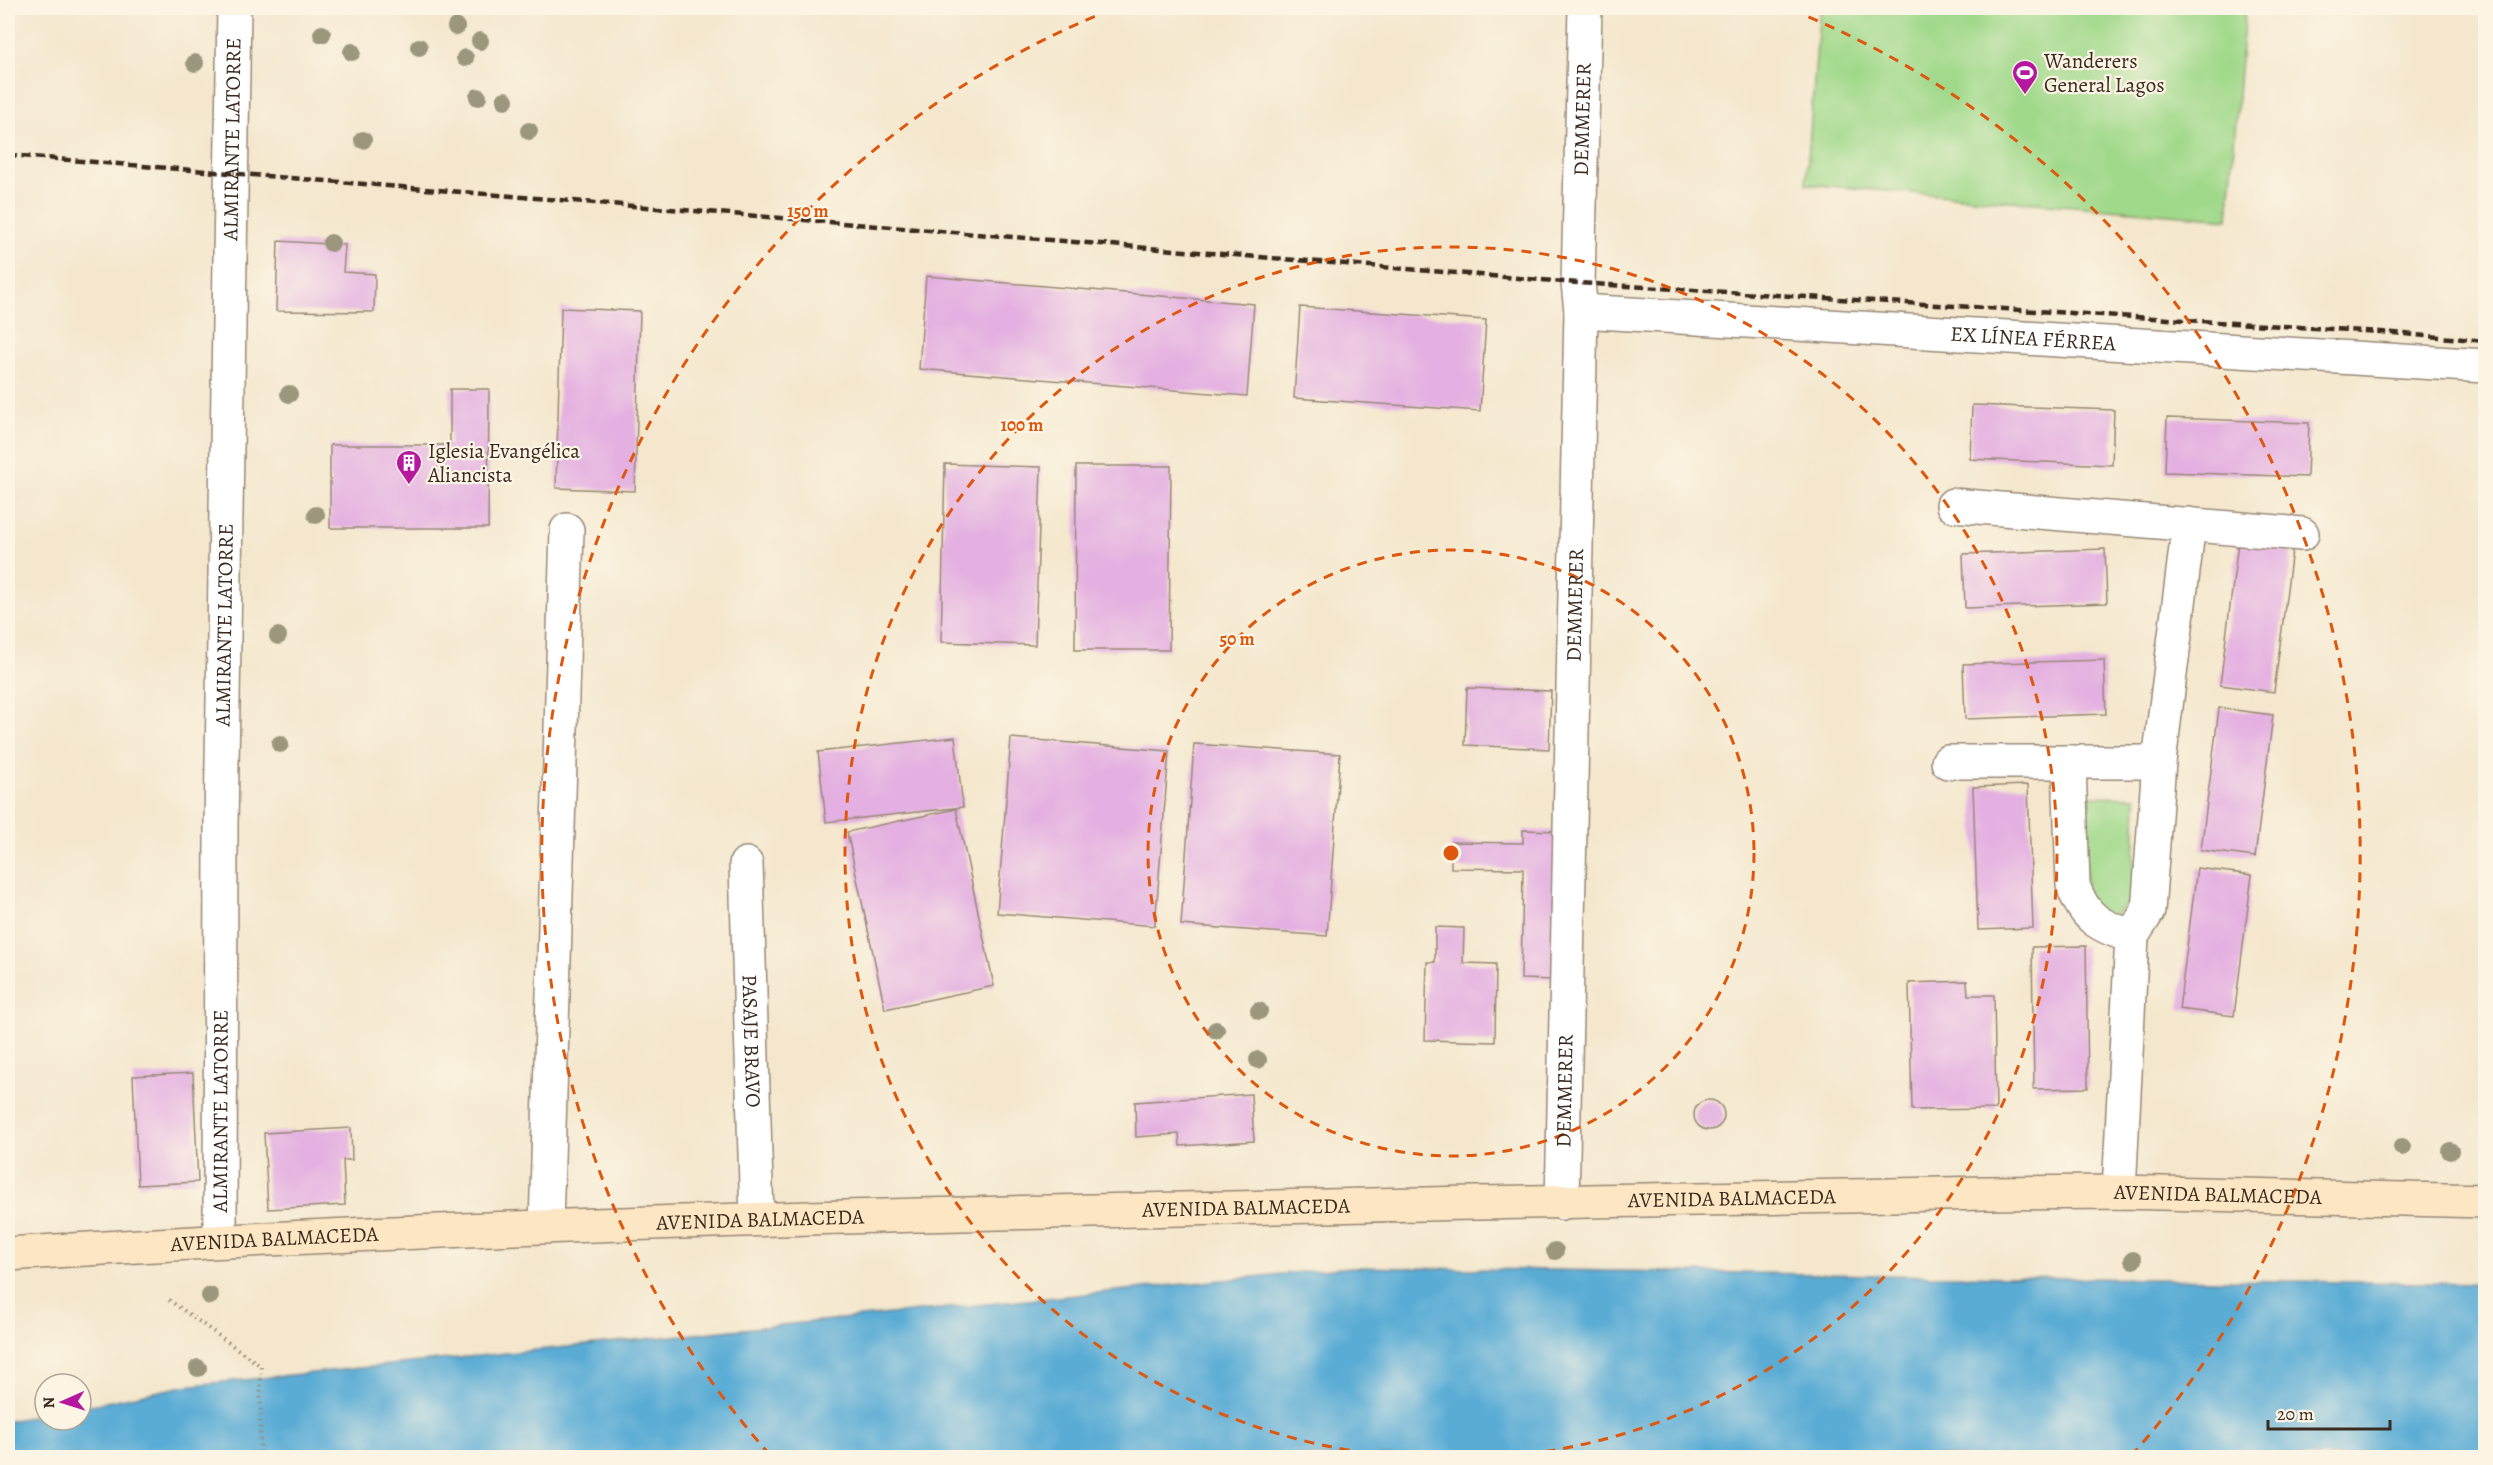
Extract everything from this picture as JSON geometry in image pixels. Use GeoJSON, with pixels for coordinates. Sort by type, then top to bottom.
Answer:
{"type":"FeatureCollection","features":[{"type":"Feature","properties":{"kind":"main road","name":"AVENIDA BALMACEDA"},"geometry":{"type":"LineString","coordinates":[[8,1254],[220,1241],[757,1218],[2119,1192],[2486,1201]]}},
{"type":"Feature","properties":{"kind":"street","name":"ALMIRANTE LATORRE"},"geometry":{"type":"LineString","coordinates":[[220,1241],[221,826],[234,8]]}},
{"type":"Feature","properties":{"kind":"street","name":"DEMMERER"},"geometry":{"type":"LineString","coordinates":[[1562,1203],[1581,311],[1578,283],[1585,8]]}},
{"type":"Feature","properties":{"kind":"street","name":"EX LÍNEA FÉRREA"},"geometry":{"type":"LineString","coordinates":[[1581,311],[2486,366]]}},
{"type":"Feature","properties":{"kind":"street"},"geometry":{"type":"LineString","coordinates":[[1953,505],[2302,534]]}},
{"type":"Feature","properties":{"kind":"street"},"geometry":{"type":"LineString","coordinates":[[2119,1192],[2132,936],[2148,911],[2159,762],[2189,524]]}},
{"type":"Feature","properties":{"kind":"street"},"geometry":{"type":"LineString","coordinates":[[546,1226],[567,530]]}},
{"type":"Feature","properties":{"kind":"street"},"geometry":{"type":"LineString","coordinates":[[1948,762],[2159,762]]}},
{"type":"Feature","properties":{"kind":"street"},"geometry":{"type":"LineString","coordinates":[[2069,762],[2073,885],[2078,899],[2094,921],[2111,930],[2132,936]]}},
{"type":"Feature","properties":{"kind":"street","name":"PASAJE BRAVO"},"geometry":{"type":"LineString","coordinates":[[746,864],[757,1218]]}},
{"type":"Feature","properties":{"kind":"path"},"geometry":{"type":"LineString","coordinates":[[169,1300],[261,1366],[260,1458]]}},
{"type":"Feature","properties":{"kind":"green space","name":"Wanderers General Lagos"},"geometry":{"type":"Polygon","coordinates":[[[1820,8],[2245,8],[2228,219],[1806,184],[1820,8]]]}},
{"type":"Feature","properties":{"kind":"green space"},"geometry":{"type":"Polygon","coordinates":[[[2083,796],[2136,797],[2133,900],[2110,917],[2087,904],[2083,796]]]}},
{"type":"Feature","properties":{"kind":"water"},"geometry":{"type":"Polygon","coordinates":[[[1351,1267],[2485,1284],[2485,1457],[8,1457],[8,1421],[33,1416],[33,1432],[93,1432],[93,1405],[184,1386],[1351,1267]]]}},
{"type":"Feature","properties":{"kind":"building"},"geometry":{"type":"Polygon","coordinates":[[[278,241],[345,245],[343,272],[375,274],[374,312],[276,311],[278,241]]]}},
{"type":"Feature","properties":{"kind":"building"},"geometry":{"type":"Polygon","coordinates":[[[926,276],[1254,304],[1247,396],[919,369],[926,276]]]}},
{"type":"Feature","properties":{"kind":"building"},"geometry":{"type":"Polygon","coordinates":[[[1300,307],[1486,320],[1480,411],[1294,398],[1300,307]]]}},
{"type":"Feature","properties":{"kind":"building"},"geometry":{"type":"Polygon","coordinates":[[[561,308],[640,311],[635,491],[556,488],[561,308]]]}},
{"type":"Feature","properties":{"kind":"building","name":"Iglesia Evangélica Aliancista"},"geometry":{"type":"Polygon","coordinates":[[[450,389],[489,389],[488,528],[330,528],[330,445],[450,445],[450,389]]]}},
{"type":"Feature","properties":{"kind":"building"},"geometry":{"type":"Polygon","coordinates":[[[1972,405],[2114,410],[2112,465],[1970,459],[1972,405]]]}},
{"type":"Feature","properties":{"kind":"building"},"geometry":{"type":"Polygon","coordinates":[[[2167,418],[2309,423],[2307,477],[2165,472],[2167,418]]]}},
{"type":"Feature","properties":{"kind":"building"},"geometry":{"type":"Polygon","coordinates":[[[945,464],[1041,467],[1035,645],[941,642],[945,464]]]}},
{"type":"Feature","properties":{"kind":"building"},"geometry":{"type":"Polygon","coordinates":[[[1076,466],[1171,466],[1169,650],[1075,650],[1076,466]]]}},
{"type":"Feature","properties":{"kind":"building"},"geometry":{"type":"Polygon","coordinates":[[[2238,543],[2292,550],[2274,692],[2220,685],[2238,543]]]}},
{"type":"Feature","properties":{"kind":"building"},"geometry":{"type":"Polygon","coordinates":[[[2105,549],[2107,603],[1965,608],[1963,554],[2105,549]]]}},
{"type":"Feature","properties":{"kind":"building"},"geometry":{"type":"Polygon","coordinates":[[[2104,660],[2106,714],[1965,719],[1963,664],[2104,660]]]}},
{"type":"Feature","properties":{"kind":"building"},"geometry":{"type":"Polygon","coordinates":[[[1467,688],[1551,691],[1549,749],[1465,745],[1467,688]]]}},
{"type":"Feature","properties":{"kind":"building"},"geometry":{"type":"Polygon","coordinates":[[[2219,708],[2273,715],[2255,857],[2201,850],[2219,708]]]}},
{"type":"Feature","properties":{"kind":"building"},"geometry":{"type":"Polygon","coordinates":[[[955,737],[963,807],[826,822],[818,752],[955,737]]]}},
{"type":"Feature","properties":{"kind":"building"},"geometry":{"type":"Polygon","coordinates":[[[1011,738],[1169,751],[1155,926],[997,913],[1011,738]]]}},
{"type":"Feature","properties":{"kind":"building"},"geometry":{"type":"Polygon","coordinates":[[[1194,744],[1340,754],[1327,936],[1181,925],[1194,744]]]}},
{"type":"Feature","properties":{"kind":"building"},"geometry":{"type":"Polygon","coordinates":[[[2028,785],[2033,928],[1978,930],[1973,787],[2028,785]]]}},
{"type":"Feature","properties":{"kind":"building"},"geometry":{"type":"Polygon","coordinates":[[[956,809],[994,986],[885,1009],[847,832],[956,809]]]}},
{"type":"Feature","properties":{"kind":"building"},"geometry":{"type":"Polygon","coordinates":[[[1523,830],[1559,831],[1556,980],[1521,979],[1523,869],[1451,868],[1451,842],[1523,843],[1523,830]]]}},
{"type":"Feature","properties":{"kind":"building"},"geometry":{"type":"Polygon","coordinates":[[[2197,868],[2252,875],[2234,1016],[2179,1009],[2197,868]]]}},
{"type":"Feature","properties":{"kind":"building"},"geometry":{"type":"Polygon","coordinates":[[[1435,927],[1464,928],[1463,963],[1496,964],[1495,1042],[1425,1040],[1427,962],[1435,962],[1435,927]]]}},
{"type":"Feature","properties":{"kind":"building"},"geometry":{"type":"Polygon","coordinates":[[[2086,946],[2088,1088],[2034,1089],[2032,947],[2086,946]]]}},
{"type":"Feature","properties":{"kind":"building"},"geometry":{"type":"Polygon","coordinates":[[[1967,981],[1968,995],[1994,995],[1996,1109],[1912,1110],[1909,983],[1967,981]]]}},
{"type":"Feature","properties":{"kind":"building"},"geometry":{"type":"Polygon","coordinates":[[[193,1073],[198,1182],[138,1185],[133,1076],[193,1073]]]}},
{"type":"Feature","properties":{"kind":"building"},"geometry":{"type":"Polygon","coordinates":[[[1251,1094],[1254,1141],[1180,1146],[1179,1134],[1136,1137],[1135,1102],[1251,1094]]]}},
{"type":"Feature","properties":{"kind":"building"},"geometry":{"type":"Polygon","coordinates":[[[1709,1100],[1720,1104],[1724,1115],[1720,1126],[1709,1130],[1698,1126],[1694,1115],[1698,1104],[1709,1100]]]}},
{"type":"Feature","properties":{"kind":"building"},"geometry":{"type":"Polygon","coordinates":[[[351,1128],[352,1160],[343,1160],[345,1205],[268,1209],[264,1133],[351,1128]]]}},
{"type":"Feature","properties":{"kind":"railway"},"geometry":{"type":"LineString","coordinates":[[8,155],[1578,283],[2381,332],[2486,341]]}},
{"type":"Feature","properties":{"kind":"place","name":"Wanderers General Lagos"},"geometry":{"type":"Point","coordinates":[2025,96]}},
{"type":"Feature","properties":{"kind":"place","name":"Iglesia Evangélica Aliancista"},"geometry":{"type":"Point","coordinates":[409,486]}}]}
